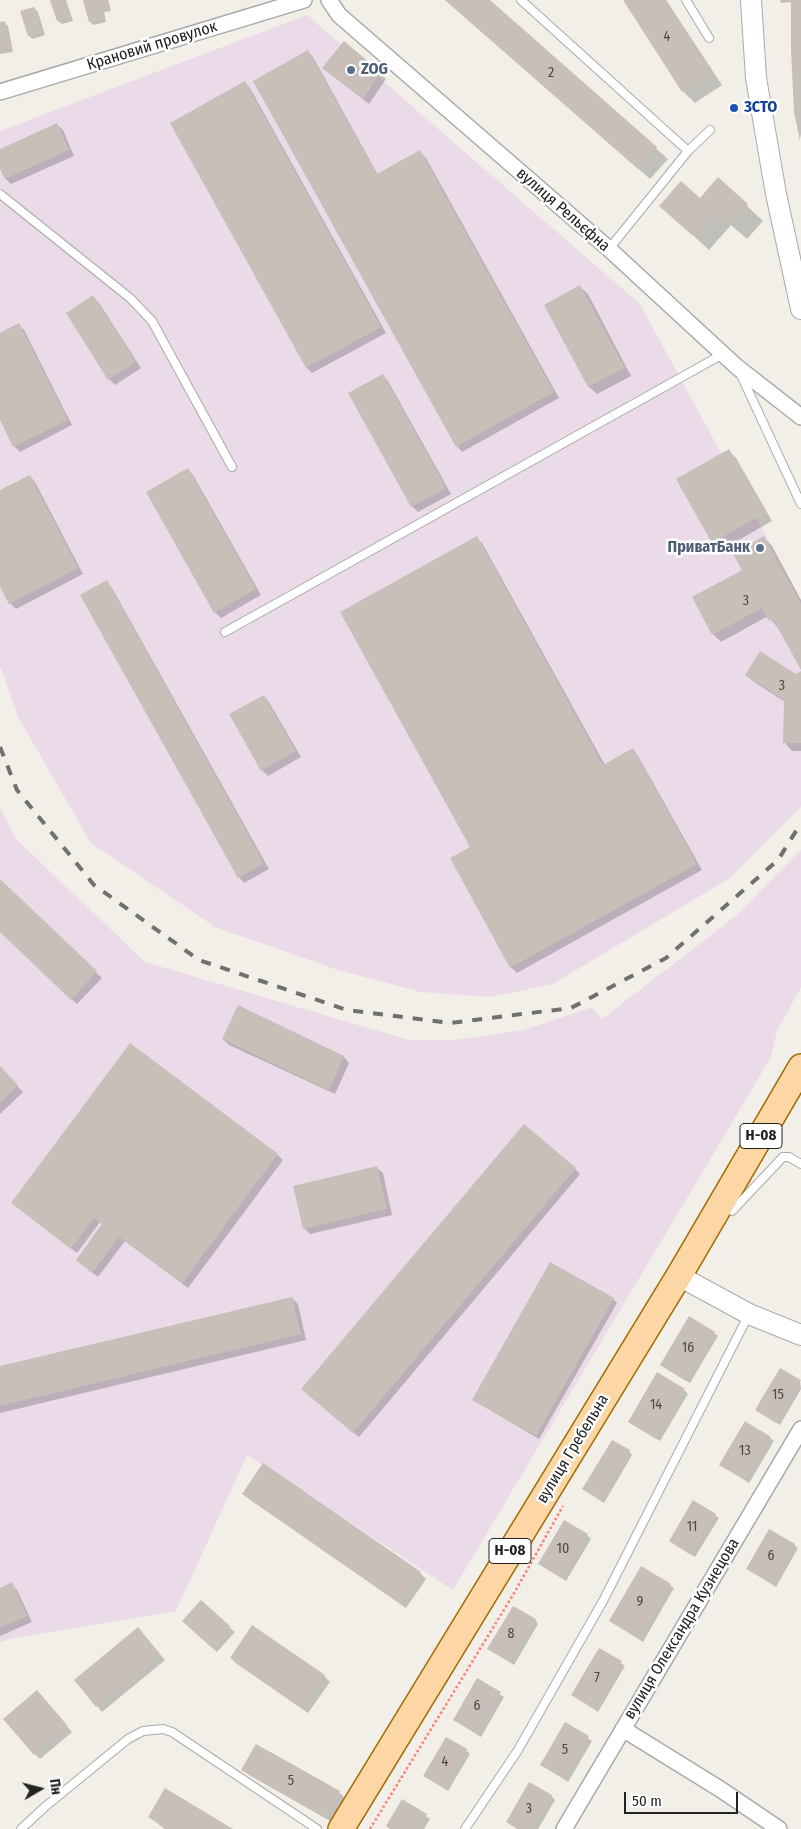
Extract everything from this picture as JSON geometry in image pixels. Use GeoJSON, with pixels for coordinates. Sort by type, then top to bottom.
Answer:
{"type":"FeatureCollection","features":[{"type":"Feature","properties":{"kind":"main road","name":"вулиця Гребельна"},"geometry":{"type":"LineString","coordinates":[[341,1829],[685,1278],[721,1205],[801,1067]]}},
{"type":"Feature","properties":{"kind":"street","name":"Крановий провулок"},"geometry":{"type":"LineString","coordinates":[[0,92],[304,0]]}},
{"type":"Feature","properties":{"kind":"street","name":"вулиця Рельєфна"},"geometry":{"type":"LineString","coordinates":[[329,0],[339,15],[609,249],[737,367],[801,417]]}},
{"type":"Feature","properties":{"kind":"street"},"geometry":{"type":"LineString","coordinates":[[751,0],[756,78],[776,194],[801,309]]}},
{"type":"Feature","properties":{"kind":"street"},"geometry":{"type":"LineString","coordinates":[[685,1278],[749,1314],[801,1335]]}},
{"type":"Feature","properties":{"kind":"street","name":"вулиця Олександра Кузнецова"},"geometry":{"type":"LineString","coordinates":[[564,1829],[801,1429]]}},
{"type":"Feature","properties":{"kind":"street"},"geometry":{"type":"LineString","coordinates":[[623,1729],[720,1788],[779,1829]]}},
{"type":"Feature","properties":{"kind":"lane"},"geometry":{"type":"LineString","coordinates":[[521,0],[688,151]]}},
{"type":"Feature","properties":{"kind":"lane"},"geometry":{"type":"LineString","coordinates":[[686,0],[710,38]]}},
{"type":"Feature","properties":{"kind":"lane"},"geometry":{"type":"LineString","coordinates":[[609,249],[688,151],[710,130]]}},
{"type":"Feature","properties":{"kind":"lane"},"geometry":{"type":"LineString","coordinates":[[0,194],[130,298],[152,321],[232,467]]}},
{"type":"Feature","properties":{"kind":"lane"},"geometry":{"type":"LineString","coordinates":[[225,632],[723,354]]}},
{"type":"Feature","properties":{"kind":"lane"},"geometry":{"type":"LineString","coordinates":[[737,367],[801,504]]}},
{"type":"Feature","properties":{"kind":"lane"},"geometry":{"type":"LineString","coordinates":[[721,1205],[732,1211],[783,1158],[789,1157],[801,1164]]}},
{"type":"Feature","properties":{"kind":"lane"},"geometry":{"type":"LineString","coordinates":[[465,1829],[518,1750],[603,1601],[749,1314]]}},
{"type":"Feature","properties":{"kind":"lane"},"geometry":{"type":"LineString","coordinates":[[21,1829],[46,1806],[128,1739],[143,1731],[163,1729],[172,1732],[317,1829]]}},
{"type":"Feature","properties":{"kind":"shaded area"},"geometry":{"type":"Polygon","coordinates":[[[307,15],[640,304],[801,600],[801,807],[730,878],[553,984],[490,997],[421,992],[338,970],[215,927],[91,843],[18,717],[0,666],[0,131],[307,15]]]}},
{"type":"Feature","properties":{"kind":"shaded area"},"geometry":{"type":"Polygon","coordinates":[[[0,808],[17,840],[145,962],[409,1040],[456,1040],[524,1030],[592,1007],[602,1019],[737,915],[801,850],[801,987],[777,1031],[770,1059],[453,1590],[247,1455],[176,1611],[14,1638],[0,1642],[0,808]]]}},
{"type":"Feature","properties":{"kind":"building"},"geometry":{"type":"Polygon","coordinates":[[[50,0],[64,0],[70,17],[57,21],[50,0]]]}},
{"type":"Feature","properties":{"kind":"building"},"geometry":{"type":"Polygon","coordinates":[[[83,0],[106,0],[108,7],[101,9],[103,18],[89,22],[83,0]]]}},
{"type":"Feature","properties":{"kind":"building"},"geometry":{"type":"Polygon","coordinates":[[[445,0],[490,0],[657,147],[638,169],[445,0]]]}},
{"type":"Feature","properties":{"kind":"building"},"geometry":{"type":"Polygon","coordinates":[[[623,0],[664,0],[711,74],[682,92],[623,0]]]}},
{"type":"Feature","properties":{"kind":"building"},"geometry":{"type":"Polygon","coordinates":[[[791,0],[801,0],[800,141],[794,112],[791,0]]]}},
{"type":"Feature","properties":{"kind":"building"},"geometry":{"type":"Polygon","coordinates":[[[34,7],[42,32],[28,36],[20,11],[34,7]]]}},
{"type":"Feature","properties":{"kind":"building"},"geometry":{"type":"Polygon","coordinates":[[[5,21],[10,48],[0,50],[0,22],[5,21]]]}},
{"type":"Feature","properties":{"kind":"building","name":"ZOG"},"geometry":{"type":"Polygon","coordinates":[[[344,41],[381,72],[363,99],[322,68],[344,41]]]}},
{"type":"Feature","properties":{"kind":"building"},"geometry":{"type":"Polygon","coordinates":[[[308,50],[377,174],[420,150],[554,392],[456,447],[253,81],[308,50]]]}},
{"type":"Feature","properties":{"kind":"building"},"geometry":{"type":"Polygon","coordinates":[[[245,81],[381,327],[306,368],[170,123],[245,81]]]}},
{"type":"Feature","properties":{"kind":"building"},"geometry":{"type":"Polygon","coordinates":[[[57,123],[69,150],[5,179],[0,169],[0,149],[57,123]]]}},
{"type":"Feature","properties":{"kind":"building"},"geometry":{"type":"Polygon","coordinates":[[[718,177],[748,204],[731,224],[715,210],[693,236],[659,206],[681,181],[700,198],[718,177]]]}},
{"type":"Feature","properties":{"kind":"building"},"geometry":{"type":"Polygon","coordinates":[[[580,285],[625,368],[588,387],[544,305],[580,285]]]}},
{"type":"Feature","properties":{"kind":"building"},"geometry":{"type":"Polygon","coordinates":[[[93,295],[136,362],[108,380],[66,313],[93,295]]]}},
{"type":"Feature","properties":{"kind":"building"},"geometry":{"type":"Polygon","coordinates":[[[19,323],[68,420],[13,447],[0,420],[0,333],[19,323]]]}},
{"type":"Feature","properties":{"kind":"building"},"geometry":{"type":"Polygon","coordinates":[[[383,374],[446,488],[411,507],[348,393],[383,374]]]}},
{"type":"Feature","properties":{"kind":"building"},"geometry":{"type":"Polygon","coordinates":[[[729,449],[765,513],[712,543],[676,479],[729,449]]]}},
{"type":"Feature","properties":{"kind":"building"},"geometry":{"type":"Polygon","coordinates":[[[188,468],[256,589],[214,613],[146,492],[188,468]]]}},
{"type":"Feature","properties":{"kind":"building"},"geometry":{"type":"Polygon","coordinates":[[[30,475],[78,568],[9,604],[0,587],[0,490],[30,475]]]}},
{"type":"Feature","properties":{"kind":"building"},"geometry":{"type":"Polygon","coordinates":[[[477,536],[603,765],[633,748],[697,864],[510,968],[450,858],[470,847],[340,612],[477,536]]]}},
{"type":"Feature","properties":{"kind":"building"},"geometry":{"type":"Polygon","coordinates":[[[764,536],[801,604],[801,670],[773,619],[769,621],[762,608],[712,635],[692,597],[742,570],[733,554],[764,536]]]}},
{"type":"Feature","properties":{"kind":"building"},"geometry":{"type":"Polygon","coordinates":[[[107,580],[264,863],[238,878],[80,595],[107,580]]]}},
{"type":"Feature","properties":{"kind":"building"},"geometry":{"type":"Polygon","coordinates":[[[760,651],[796,674],[801,671],[801,743],[783,743],[784,701],[745,675],[760,651]]]}},
{"type":"Feature","properties":{"kind":"building"},"geometry":{"type":"Polygon","coordinates":[[[264,695],[296,751],[261,771],[229,714],[264,695]]]}},
{"type":"Feature","properties":{"kind":"building"},"geometry":{"type":"Polygon","coordinates":[[[0,879],[97,971],[71,1000],[0,932],[0,879]]]}},
{"type":"Feature","properties":{"kind":"building"},"geometry":{"type":"Polygon","coordinates":[[[238,1005],[344,1056],[329,1090],[222,1039],[238,1005]]]}},
{"type":"Feature","properties":{"kind":"building"},"geometry":{"type":"Polygon","coordinates":[[[130,1043],[278,1154],[182,1283],[119,1237],[92,1273],[76,1260],[102,1224],[94,1218],[71,1249],[11,1203],[130,1043]]]}},
{"type":"Feature","properties":{"kind":"building"},"geometry":{"type":"Polygon","coordinates":[[[0,1066],[18,1085],[0,1103],[0,1066]]]}},
{"type":"Feature","properties":{"kind":"building"},"geometry":{"type":"Polygon","coordinates":[[[524,1124],[576,1168],[353,1433],[301,1389],[524,1124]]]}},
{"type":"Feature","properties":{"kind":"building"},"geometry":{"type":"Polygon","coordinates":[[[377,1166],[387,1209],[303,1229],[293,1186],[377,1166]]]}},
{"type":"Feature","properties":{"kind":"building"},"geometry":{"type":"Polygon","coordinates":[[[550,1262],[614,1298],[536,1436],[472,1400],[550,1262]]]}},
{"type":"Feature","properties":{"kind":"building"},"geometry":{"type":"Polygon","coordinates":[[[292,1297],[301,1334],[0,1406],[0,1366],[292,1297]]]}},
{"type":"Feature","properties":{"kind":"building"},"geometry":{"type":"Polygon","coordinates":[[[689,1316],[715,1332],[686,1381],[660,1365],[689,1316]]]}},
{"type":"Feature","properties":{"kind":"building"},"geometry":{"type":"Polygon","coordinates":[[[780,1368],[801,1380],[776,1423],[755,1410],[780,1368]]]}},
{"type":"Feature","properties":{"kind":"building"},"geometry":{"type":"Polygon","coordinates":[[[657,1372],[685,1389],[656,1439],[628,1422],[657,1372]]]}},
{"type":"Feature","properties":{"kind":"building"},"geometry":{"type":"Polygon","coordinates":[[[745,1421],[771,1437],[745,1480],[719,1465],[745,1421]]]}},
{"type":"Feature","properties":{"kind":"building"},"geometry":{"type":"Polygon","coordinates":[[[612,1440],[630,1450],[600,1500],[582,1489],[612,1440]]]}},
{"type":"Feature","properties":{"kind":"building"},"geometry":{"type":"Polygon","coordinates":[[[263,1463],[421,1572],[400,1603],[242,1494],[263,1463]]]}},
{"type":"Feature","properties":{"kind":"building"},"geometry":{"type":"Polygon","coordinates":[[[693,1500],[716,1514],[691,1555],[669,1541],[693,1500]]]}},
{"type":"Feature","properties":{"kind":"building"},"geometry":{"type":"Polygon","coordinates":[[[564,1520],[588,1534],[562,1578],[538,1564],[564,1520]]]}},
{"type":"Feature","properties":{"kind":"building"},"geometry":{"type":"Polygon","coordinates":[[[769,1529],[795,1544],[772,1584],[746,1569],[769,1529]]]}},
{"type":"Feature","properties":{"kind":"building"},"geometry":{"type":"Polygon","coordinates":[[[641,1566],[671,1584],[639,1639],[609,1621],[641,1566]]]}},
{"type":"Feature","properties":{"kind":"building"},"geometry":{"type":"Polygon","coordinates":[[[12,1582],[27,1616],[0,1628],[0,1588],[12,1582]]]}},
{"type":"Feature","properties":{"kind":"building"},"geometry":{"type":"Polygon","coordinates":[[[201,1600],[230,1626],[211,1647],[182,1621],[201,1600]]]}},
{"type":"Feature","properties":{"kind":"building"},"geometry":{"type":"Polygon","coordinates":[[[513,1606],[536,1619],[510,1662],[487,1649],[513,1606]]]}},
{"type":"Feature","properties":{"kind":"building"},"geometry":{"type":"Polygon","coordinates":[[[252,1625],[325,1675],[302,1708],[230,1658],[252,1625]]]}},
{"type":"Feature","properties":{"kind":"building"},"geometry":{"type":"Polygon","coordinates":[[[138,1627],[160,1654],[96,1707],[74,1680],[138,1627]]]}},
{"type":"Feature","properties":{"kind":"building"},"geometry":{"type":"Polygon","coordinates":[[[599,1648],[622,1661],[594,1709],[571,1695],[599,1648]]]}},
{"type":"Feature","properties":{"kind":"building"},"geometry":{"type":"Polygon","coordinates":[[[477,1678],[501,1692],[477,1734],[453,1720],[477,1678]]]}},
{"type":"Feature","properties":{"kind":"building"},"geometry":{"type":"Polygon","coordinates":[[[37,1690],[67,1725],[34,1755],[3,1719],[37,1690]]]}},
{"type":"Feature","properties":{"kind":"building"},"geometry":{"type":"Polygon","coordinates":[[[565,1722],[589,1736],[564,1779],[540,1765],[565,1722]]]}},
{"type":"Feature","properties":{"kind":"building"},"geometry":{"type":"Polygon","coordinates":[[[446,1737],[467,1749],[444,1788],[423,1776],[446,1737]]]}},
{"type":"Feature","properties":{"kind":"building"},"geometry":{"type":"Polygon","coordinates":[[[256,1744],[340,1791],[326,1817],[241,1770],[256,1744]]]}},
{"type":"Feature","properties":{"kind":"building"},"geometry":{"type":"Polygon","coordinates":[[[529,1782],[552,1795],[532,1829],[518,1829],[506,1822],[529,1782]]]}},
{"type":"Feature","properties":{"kind":"building"},"geometry":{"type":"Polygon","coordinates":[[[165,1788],[233,1829],[168,1829],[148,1817],[165,1788]]]}},
{"type":"Feature","properties":{"kind":"building"},"geometry":{"type":"Polygon","coordinates":[[[402,1799],[427,1814],[419,1829],[390,1829],[386,1826],[402,1799]]]}},
{"type":"Feature","properties":{"kind":"railway"},"geometry":{"type":"LineString","coordinates":[[0,747],[17,790],[94,885],[199,960],[347,1010],[450,1023],[571,1008],[666,958],[778,860],[801,823]]}},
{"type":"Feature","properties":{"kind":"place","name":"ZOG"},"geometry":{"type":"Point","coordinates":[351,70]}},
{"type":"Feature","properties":{"kind":"place","name":"ЗСТО"},"geometry":{"type":"Point","coordinates":[734,108]}},
{"type":"Feature","properties":{"kind":"place","name":"ПриватБанк"},"geometry":{"type":"Point","coordinates":[760,548]}}]}
